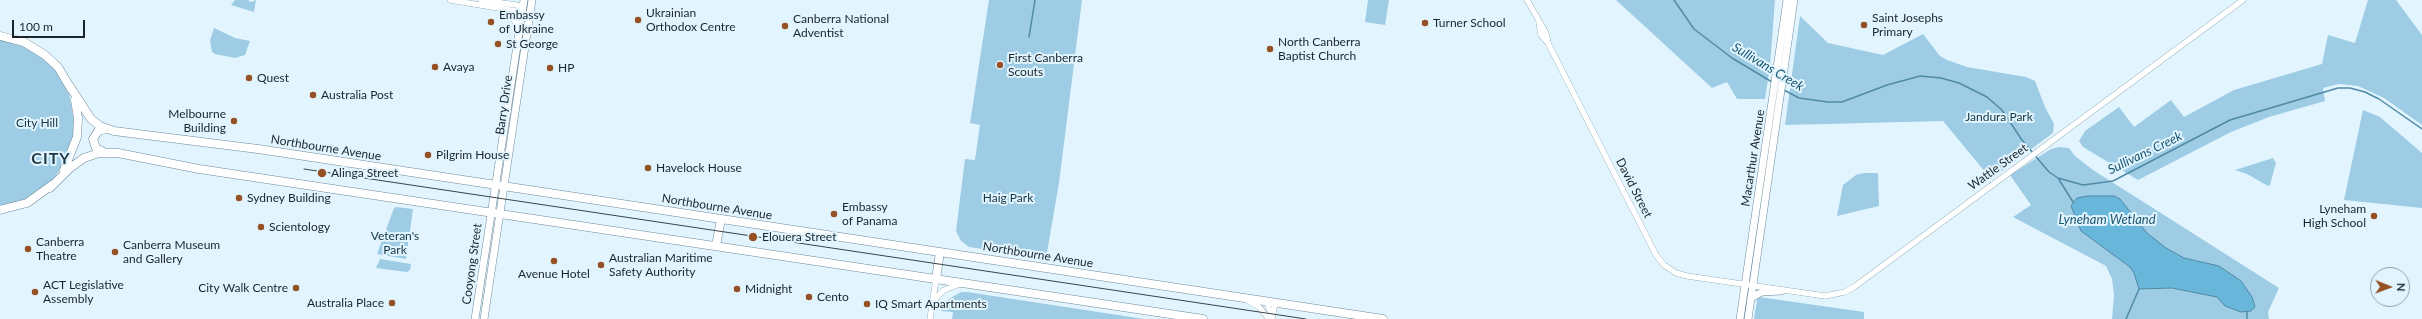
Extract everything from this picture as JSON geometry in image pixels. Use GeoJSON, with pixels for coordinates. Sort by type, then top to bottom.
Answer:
{"type":"FeatureCollection","features":[{"type":"Feature","properties":{"kind":"highway"},"geometry":{"type":"LineString","coordinates":[[0,36],[19,40],[39,50],[58,67],[69,85],[77,112],[77,137],[68,163],[50,188]]}},
{"type":"Feature","properties":{"kind":"highway","name":"Northbourne Avenue"},"geometry":{"type":"LineString","coordinates":[[69,85],[88,116],[106,129],[124,133],[258,149],[1244,298],[1270,304],[1383,319]]}},
{"type":"Feature","properties":{"kind":"highway"},"geometry":{"type":"LineString","coordinates":[[104,152],[96,148],[93,139],[98,131],[106,129]]}},
{"type":"Feature","properties":{"kind":"highway"},"geometry":{"type":"LineString","coordinates":[[0,210],[27,203],[50,188],[77,162],[91,155],[104,152],[122,154],[199,169],[496,212],[1204,319]]}},
{"type":"Feature","properties":{"kind":"highway"},"geometry":{"type":"LineString","coordinates":[[716,246],[721,219]]}},
{"type":"Feature","properties":{"kind":"highway"},"geometry":{"type":"LineString","coordinates":[[936,279],[940,252]]}},
{"type":"Feature","properties":{"kind":"main road","name":"Barry Drive"},"geometry":{"type":"LineString","coordinates":[[499,186],[532,0]]}},
{"type":"Feature","properties":{"kind":"main road","name":"Macarthur Avenue"},"geometry":{"type":"LineString","coordinates":[[1787,0],[1789,12]]}},
{"type":"Feature","properties":{"kind":"main road","name":"Macarthur Avenue"},"geometry":{"type":"LineString","coordinates":[[1740,319],[1748,286],[1789,12],[1794,0]]}},
{"type":"Feature","properties":{"kind":"main road","name":"Barry Drive"},"geometry":{"type":"LineString","coordinates":[[496,212],[523,6]]}},
{"type":"Feature","properties":{"kind":"main road"},"geometry":{"type":"LineString","coordinates":[[523,6],[531,11]]}},
{"type":"Feature","properties":{"kind":"main road","name":"Cooyong Street"},"geometry":{"type":"LineString","coordinates":[[475,319],[496,212]]}},
{"type":"Feature","properties":{"kind":"main road","name":"Cooyong Street"},"geometry":{"type":"LineString","coordinates":[[484,319],[496,212]]}},
{"type":"Feature","properties":{"kind":"main road","name":"Macarthur Avenue"},"geometry":{"type":"LineString","coordinates":[[1748,286],[1750,298],[1748,319]]}},
{"type":"Feature","properties":{"kind":"main road"},"geometry":{"type":"LineString","coordinates":[[480,289],[488,290]]}},
{"type":"Feature","properties":{"kind":"main road"},"geometry":{"type":"LineString","coordinates":[[1750,298],[1762,292],[1781,291]]}},
{"type":"Feature","properties":{"kind":"street"},"geometry":{"type":"LineString","coordinates":[[450,0],[503,9],[523,6]]}},
{"type":"Feature","properties":{"kind":"street"},"geometry":{"type":"LineString","coordinates":[[480,0],[523,6]]}},
{"type":"Feature","properties":{"kind":"street"},"geometry":{"type":"LineString","coordinates":[[495,2],[509,0]]}},
{"type":"Feature","properties":{"kind":"street","name":"David Street"},"geometry":{"type":"LineString","coordinates":[[1527,0],[1546,33],[1548,42],[1660,260],[1676,273],[1748,286]]}},
{"type":"Feature","properties":{"kind":"street","name":"Wattle Street"},"geometry":{"type":"LineString","coordinates":[[1748,286],[1825,296],[1845,292],[1854,287],[2243,0]]}},
{"type":"Feature","properties":{"kind":"street"},"geometry":{"type":"LineString","coordinates":[[503,9],[514,19],[518,36]]}},
{"type":"Feature","properties":{"kind":"street"},"geometry":{"type":"LineString","coordinates":[[930,319],[936,279]]}},
{"type":"Feature","properties":{"kind":"street"},"geometry":{"type":"LineString","coordinates":[[933,302],[944,290],[966,283]]}},
{"type":"Feature","properties":{"kind":"street"},"geometry":{"type":"LineString","coordinates":[[1244,298],[1260,307],[1270,318]]}},
{"type":"Feature","properties":{"kind":"street"},"geometry":{"type":"LineString","coordinates":[[1270,304],[1270,318]]}},
{"type":"Feature","properties":{"kind":"green space"},"geometry":{"type":"Polygon","coordinates":[[[235,0],[248,0],[251,2],[256,0],[254,12],[231,5],[235,0]]]}},
{"type":"Feature","properties":{"kind":"green space","name":"Haig Park"},"geometry":{"type":"Polygon","coordinates":[[[989,0],[1082,0],[1059,183],[1046,258],[969,247],[961,241],[956,231],[965,159],[975,160],[980,125],[970,123],[989,0]]]}},
{"type":"Feature","properties":{"kind":"green space"},"geometry":{"type":"Polygon","coordinates":[[[1368,0],[1389,0],[1385,25],[1365,22],[1368,0]]]}},
{"type":"Feature","properties":{"kind":"green space"},"geometry":{"type":"Polygon","coordinates":[[[1616,0],[1775,0],[1770,66],[1765,99],[1737,99],[1727,82],[1712,88],[1616,0]]]}},
{"type":"Feature","properties":{"kind":"green space"},"geometry":{"type":"Polygon","coordinates":[[[2368,0],[2396,0],[2422,35],[2422,125],[2384,98],[2358,86],[2339,84],[2323,88],[2325,101],[2269,117],[2231,132],[2138,180],[2083,147],[2079,141],[2085,131],[2119,107],[2134,127],[2171,100],[2184,117],[2234,90],[2322,64],[2328,35],[2355,43],[2368,0]]]}},
{"type":"Feature","properties":{"kind":"green space","name":"Jandura Park"},"geometry":{"type":"Polygon","coordinates":[[[1800,16],[1828,43],[1883,55],[1923,34],[1940,56],[1947,60],[1967,67],[2026,77],[2035,81],[2045,107],[2054,124],[2053,133],[1991,179],[1943,121],[1785,125],[1800,16]]]}},
{"type":"Feature","properties":{"kind":"green space"},"geometry":{"type":"Polygon","coordinates":[[[214,28],[235,38],[250,41],[245,55],[235,58],[212,52],[210,40],[214,28]]]}},
{"type":"Feature","properties":{"kind":"green space","name":"City Hill"},"geometry":{"type":"Polygon","coordinates":[[[0,40],[23,45],[54,68],[69,93],[74,122],[73,138],[62,167],[52,180],[29,198],[0,206],[0,40]]]}},
{"type":"Feature","properties":{"kind":"green space"},"geometry":{"type":"Polygon","coordinates":[[[2363,110],[2380,117],[2422,153],[2422,208],[2344,200],[2363,110]]]}},
{"type":"Feature","properties":{"kind":"green space"},"geometry":{"type":"Polygon","coordinates":[[[2059,147],[2069,148],[2075,156],[2093,170],[2279,288],[2268,312],[2269,319],[2112,319],[2114,295],[2112,279],[2106,266],[2013,217],[2031,205],[2010,175],[2051,149],[2059,147]]]}},
{"type":"Feature","properties":{"kind":"green space"},"geometry":{"type":"Polygon","coordinates":[[[2273,158],[2276,163],[2270,185],[2268,186],[2247,174],[2235,170],[2273,158]]]}},
{"type":"Feature","properties":{"kind":"green space"},"geometry":{"type":"Polygon","coordinates":[[[1864,173],[1878,173],[1879,206],[1837,216],[1843,185],[1856,175],[1864,173]]]}},
{"type":"Feature","properties":{"kind":"green space","name":"Veteran's Park"},"geometry":{"type":"Polygon","coordinates":[[[394,208],[413,209],[406,259],[377,254],[394,208]]]}},
{"type":"Feature","properties":{"kind":"green space"},"geometry":{"type":"Polygon","coordinates":[[[380,259],[411,264],[410,270],[407,272],[376,268],[380,259]]]}},
{"type":"Feature","properties":{"kind":"green space"},"geometry":{"type":"Polygon","coordinates":[[[961,292],[1144,319],[952,319],[953,312],[941,311],[949,299],[961,292]]]}},
{"type":"Feature","properties":{"kind":"green space"},"geometry":{"type":"Polygon","coordinates":[[[1759,297],[1864,312],[1864,319],[1754,319],[1757,300],[1759,297]]]}},
{"type":"Feature","properties":{"kind":"water","name":"Lyneham Wetland"},"geometry":{"type":"Polygon","coordinates":[[[2088,196],[2114,196],[2120,199],[2147,233],[2166,248],[2184,258],[2219,266],[2241,281],[2252,297],[2255,307],[2251,311],[2241,312],[2225,306],[2217,297],[2172,288],[2139,289],[2134,273],[2130,267],[2081,231],[2071,206],[2077,198],[2088,196]]]}},
{"type":"Feature","properties":{"kind":"waterway"},"geometry":{"type":"LineString","coordinates":[[1029,37],[1035,0]]}},
{"type":"Feature","properties":{"kind":"waterway","name":"Sullivans Creek"},"geometry":{"type":"LineString","coordinates":[[1674,0],[1694,29],[1732,58],[1772,82]]}},
{"type":"Feature","properties":{"kind":"waterway","name":"Sullivans Creek"},"geometry":{"type":"LineString","coordinates":[[1784,90],[1799,98],[1828,102],[1842,102],[1887,85],[1920,76],[1941,78],[1959,83],[1987,97],[2002,110],[2022,140],[2049,172],[2058,178],[2083,185],[2113,181],[2230,120],[2338,88],[2350,88],[2365,92],[2379,99],[2422,129]]}},
{"type":"Feature","properties":{"kind":"waterway"},"geometry":{"type":"LineString","coordinates":[[2058,178],[2073,202]]}},
{"type":"Feature","properties":{"kind":"waterway"},"geometry":{"type":"LineString","coordinates":[[2126,319],[2139,289]]}},
{"type":"Feature","properties":{"kind":"waterway"},"geometry":{"type":"LineString","coordinates":[[2247,312],[2247,319]]}},
{"type":"Feature","properties":{"kind":"tram line"},"geometry":{"type":"LineString","coordinates":[[304,169],[1306,319]]}},
{"type":"Feature","properties":{"kind":"place","name":"Ukrainian Orthodox Centre"},"geometry":{"type":"Point","coordinates":[638,20]}},
{"type":"Feature","properties":{"kind":"place","name":"Embassy of Ukraine"},"geometry":{"type":"Point","coordinates":[491,22]}},
{"type":"Feature","properties":{"kind":"place","name":"Turner School"},"geometry":{"type":"Point","coordinates":[1425,23]}},
{"type":"Feature","properties":{"kind":"place","name":"Saint Josephs Primary"},"geometry":{"type":"Point","coordinates":[1864,25]}},
{"type":"Feature","properties":{"kind":"place","name":"Canberra National Adventist"},"geometry":{"type":"Point","coordinates":[785,26]}},
{"type":"Feature","properties":{"kind":"place","name":"St George"},"geometry":{"type":"Point","coordinates":[498,44]}},
{"type":"Feature","properties":{"kind":"place","name":"North Canberra Baptist Church"},"geometry":{"type":"Point","coordinates":[1270,49]}},
{"type":"Feature","properties":{"kind":"place","name":"First Canberra Scouts"},"geometry":{"type":"Point","coordinates":[1000,65]}},
{"type":"Feature","properties":{"kind":"place","name":"Avaya"},"geometry":{"type":"Point","coordinates":[435,67]}},
{"type":"Feature","properties":{"kind":"place","name":"HP"},"geometry":{"type":"Point","coordinates":[550,68]}},
{"type":"Feature","properties":{"kind":"place","name":"Quest"},"geometry":{"type":"Point","coordinates":[249,78]}},
{"type":"Feature","properties":{"kind":"place","name":"Australia Post"},"geometry":{"type":"Point","coordinates":[313,95]}},
{"type":"Feature","properties":{"kind":"place","name":"Melbourne Building"},"geometry":{"type":"Point","coordinates":[234,121]}},
{"type":"Feature","properties":{"kind":"place","name":"Pilgrim House"},"geometry":{"type":"Point","coordinates":[428,155]}},
{"type":"Feature","properties":{"kind":"place","name":"Havelock House"},"geometry":{"type":"Point","coordinates":[648,168]}},
{"type":"Feature","properties":{"kind":"place","name":"Alinga Street"},"geometry":{"type":"Point","coordinates":[322,173]}},
{"type":"Feature","properties":{"kind":"place","name":"Sydney Building"},"geometry":{"type":"Point","coordinates":[239,198]}},
{"type":"Feature","properties":{"kind":"place","name":"Embassy of Panama"},"geometry":{"type":"Point","coordinates":[834,214]}},
{"type":"Feature","properties":{"kind":"place","name":"Lyneham High School"},"geometry":{"type":"Point","coordinates":[2374,216]}},
{"type":"Feature","properties":{"kind":"place","name":"Scientology"},"geometry":{"type":"Point","coordinates":[261,227]}},
{"type":"Feature","properties":{"kind":"place","name":"Elouera Street"},"geometry":{"type":"Point","coordinates":[753,237]}},
{"type":"Feature","properties":{"kind":"place","name":"Canberra Theatre"},"geometry":{"type":"Point","coordinates":[28,249]}},
{"type":"Feature","properties":{"kind":"place","name":"Canberra Museum and Gallery"},"geometry":{"type":"Point","coordinates":[115,252]}},
{"type":"Feature","properties":{"kind":"place","name":"Avenue Hotel"},"geometry":{"type":"Point","coordinates":[554,261]}},
{"type":"Feature","properties":{"kind":"place","name":"Australian Maritime Safety Authority"},"geometry":{"type":"Point","coordinates":[601,265]}},
{"type":"Feature","properties":{"kind":"place","name":"City Walk Centre"},"geometry":{"type":"Point","coordinates":[296,288]}},
{"type":"Feature","properties":{"kind":"place","name":"Midnight"},"geometry":{"type":"Point","coordinates":[737,289]}},
{"type":"Feature","properties":{"kind":"place","name":"ACT Legislative Assembly"},"geometry":{"type":"Point","coordinates":[35,292]}},
{"type":"Feature","properties":{"kind":"place","name":"Cento"},"geometry":{"type":"Point","coordinates":[809,297]}},
{"type":"Feature","properties":{"kind":"place","name":"Australia Place"},"geometry":{"type":"Point","coordinates":[392,303]}},
{"type":"Feature","properties":{"kind":"place","name":"IQ Smart Apartments"},"geometry":{"type":"Point","coordinates":[867,304]}},
{"type":"Feature","properties":{"kind":"district","name":"CITY"},"geometry":{"type":"Point","coordinates":[51,159]}}]}
